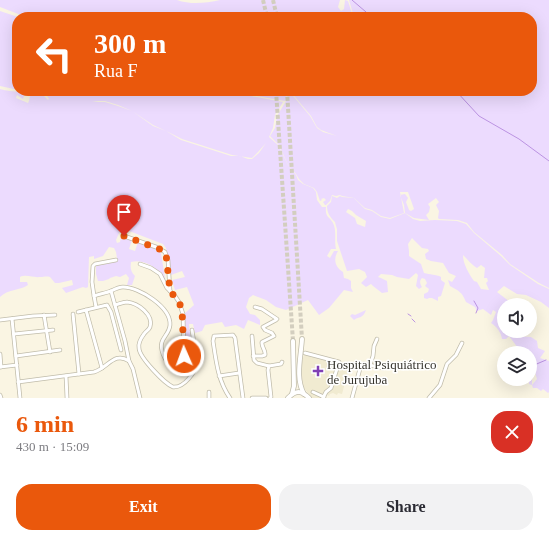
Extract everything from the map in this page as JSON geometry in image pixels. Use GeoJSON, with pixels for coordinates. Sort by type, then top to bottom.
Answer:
{"type":"FeatureCollection","features":[{"type":"Feature","properties":{"kind":"main road"},"geometry":{"type":"LineString","coordinates":[[302,339],[299,369],[300,387],[304,394],[309,398]]}},
{"type":"Feature","properties":{"kind":"main road"},"geometry":{"type":"LineString","coordinates":[[290,396],[294,386],[293,341]]}},
{"type":"Feature","properties":{"kind":"main road"},"geometry":{"type":"LineString","coordinates":[[290,396],[296,392],[304,394]]}},
{"type":"Feature","properties":{"kind":"street"},"geometry":{"type":"LineString","coordinates":[[124,236],[156,247],[165,252],[168,260],[170,291]]}},
{"type":"Feature","properties":{"kind":"street"},"geometry":{"type":"LineString","coordinates":[[96,307],[92,287],[93,266],[95,264],[116,260]]}},
{"type":"Feature","properties":{"kind":"street"},"geometry":{"type":"LineString","coordinates":[[94,296],[123,287],[134,289],[155,301],[165,310],[170,321],[170,327],[161,345],[165,359],[174,364],[181,361],[184,356],[183,314],[179,302],[166,286],[160,274],[151,268],[140,264]]}},
{"type":"Feature","properties":{"kind":"street"},"geometry":{"type":"LineString","coordinates":[[111,291],[140,398]]}},
{"type":"Feature","properties":{"kind":"street"},"geometry":{"type":"LineString","coordinates":[[115,305],[130,303],[140,307],[148,315],[150,326],[140,340],[140,353],[164,381],[176,388],[184,384],[197,362],[192,330]]}},
{"type":"Feature","properties":{"kind":"street"},"geometry":{"type":"LineString","coordinates":[[78,312],[106,304],[111,312],[121,350]]}},
{"type":"Feature","properties":{"kind":"street"},"geometry":{"type":"LineString","coordinates":[[253,356],[265,355],[262,342],[274,336],[263,327],[277,319],[262,309],[255,307]]}},
{"type":"Feature","properties":{"kind":"street"},"geometry":{"type":"LineString","coordinates":[[86,310],[102,368]]}},
{"type":"Feature","properties":{"kind":"street"},"geometry":{"type":"LineString","coordinates":[[73,314],[79,374]]}},
{"type":"Feature","properties":{"kind":"street"},"geometry":{"type":"LineString","coordinates":[[44,315],[50,352]]}},
{"type":"Feature","properties":{"kind":"street"},"geometry":{"type":"LineString","coordinates":[[0,320],[55,315]]}},
{"type":"Feature","properties":{"kind":"street"},"geometry":{"type":"LineString","coordinates":[[12,319],[20,398]]}},
{"type":"Feature","properties":{"kind":"street"},"geometry":{"type":"LineString","coordinates":[[14,334],[53,330]]}},
{"type":"Feature","properties":{"kind":"street"},"geometry":{"type":"LineString","coordinates":[[230,398],[219,376],[213,341],[214,336],[234,335],[243,398]]}},
{"type":"Feature","properties":{"kind":"street"},"geometry":{"type":"LineString","coordinates":[[252,336],[253,356],[255,362],[269,366],[281,364],[282,362]]}},
{"type":"Feature","properties":{"kind":"street"},"geometry":{"type":"LineString","coordinates":[[370,365],[377,339]]}},
{"type":"Feature","properties":{"kind":"street"},"geometry":{"type":"LineString","coordinates":[[429,398],[440,385],[448,364],[456,355],[462,343]]}},
{"type":"Feature","properties":{"kind":"street"},"geometry":{"type":"LineString","coordinates":[[16,356],[60,350]]}},
{"type":"Feature","properties":{"kind":"street"},"geometry":{"type":"LineString","coordinates":[[305,353],[339,362],[331,388],[326,392],[324,397],[313,392]]}},
{"type":"Feature","properties":{"kind":"street"},"geometry":{"type":"LineString","coordinates":[[0,354],[0,367],[17,365]]}},
{"type":"Feature","properties":{"kind":"street"},"geometry":{"type":"LineString","coordinates":[[18,382],[94,372],[118,358],[125,358],[129,361]]}},
{"type":"Feature","properties":{"kind":"street"},"geometry":{"type":"LineString","coordinates":[[352,398],[362,364],[383,368]]}},
{"type":"Feature","properties":{"kind":"street"},"geometry":{"type":"LineString","coordinates":[[269,366],[268,370],[271,398]]}},
{"type":"Feature","properties":{"kind":"street"},"geometry":{"type":"LineString","coordinates":[[219,376],[239,373]]}},
{"type":"Feature","properties":{"kind":"street"},"geometry":{"type":"LineString","coordinates":[[66,376],[68,398]]}},
{"type":"Feature","properties":{"kind":"street"},"geometry":{"type":"LineString","coordinates":[[209,392],[209,398]]}},
{"type":"Feature","properties":{"kind":"street"},"geometry":{"type":"LineString","coordinates":[[252,398],[266,398]]}},
{"type":"Feature","properties":{"kind":"shaded area"},"geometry":{"type":"Polygon","coordinates":[[[0,0],[177,0],[188,3],[198,3],[220,0],[340,0],[338,7],[341,11],[344,9],[345,0],[348,1],[351,12],[13,12],[0,7],[0,0]]]}},
{"type":"Feature","properties":{"kind":"shaded area"},"geometry":{"type":"Polygon","coordinates":[[[349,0],[549,0],[549,288],[510,264],[502,255],[474,232],[467,223],[458,220],[439,219],[439,211],[436,205],[439,202],[436,198],[428,204],[430,207],[429,212],[426,215],[429,220],[414,218],[405,213],[401,198],[404,213],[390,218],[381,216],[372,210],[365,208],[354,198],[340,195],[332,195],[330,201],[325,205],[323,202],[326,200],[324,198],[320,201],[314,188],[304,184],[299,179],[288,165],[279,145],[270,136],[275,128],[277,116],[288,98],[287,96],[293,96],[310,116],[317,128],[323,132],[337,136],[317,127],[311,116],[294,96],[537,96],[537,12],[353,12],[349,0]],[[400,192],[401,195],[405,194],[408,198],[406,202],[409,210],[411,211],[414,209],[408,192],[400,192]]]}},
{"type":"Feature","properties":{"kind":"shaded area"},"geometry":{"type":"Polygon","coordinates":[[[0,11],[12,15],[12,89],[0,86],[0,11]]]}},
{"type":"Feature","properties":{"kind":"shaded area"},"geometry":{"type":"Polygon","coordinates":[[[0,89],[12,91],[12,96],[17,96],[16,98],[28,103],[30,96],[44,96],[48,100],[47,96],[251,96],[283,102],[275,115],[273,128],[269,137],[278,145],[288,165],[298,180],[313,188],[316,192],[317,200],[322,207],[326,207],[327,215],[334,226],[336,249],[331,249],[327,256],[330,258],[334,251],[338,251],[335,260],[336,263],[343,272],[344,278],[351,281],[351,288],[353,292],[344,290],[329,308],[319,315],[308,300],[286,310],[276,307],[266,300],[253,295],[249,298],[246,307],[250,314],[255,315],[260,320],[260,325],[248,320],[244,329],[236,325],[225,327],[222,322],[205,325],[202,331],[195,333],[193,324],[189,324],[192,348],[186,347],[184,314],[194,305],[187,287],[175,290],[172,280],[185,277],[182,271],[171,275],[166,248],[163,244],[124,229],[120,231],[116,240],[117,243],[120,242],[121,237],[132,240],[129,249],[135,251],[138,242],[158,250],[161,253],[166,284],[160,273],[154,267],[139,261],[131,262],[131,270],[135,276],[132,285],[127,285],[129,278],[126,274],[120,277],[116,276],[103,281],[98,281],[96,266],[110,263],[117,258],[114,248],[109,247],[103,256],[94,259],[94,256],[89,257],[88,287],[86,288],[83,287],[66,293],[62,288],[73,285],[72,280],[55,283],[50,277],[25,276],[20,277],[20,282],[27,282],[28,285],[3,294],[0,297],[0,89]],[[105,101],[92,102],[105,102],[132,111],[105,101]],[[132,111],[153,126],[166,131],[153,125],[132,111]],[[166,131],[181,140],[231,156],[239,156],[232,155],[182,139],[166,131]],[[266,143],[252,158],[241,156],[252,159],[259,153],[266,143]]]}},
{"type":"Feature","properties":{"kind":"shaded area"},"geometry":{"type":"Polygon","coordinates":[[[257,96],[286,96],[287,98],[285,101],[257,96]]]}},
{"type":"Feature","properties":{"kind":"shaded area"},"geometry":{"type":"Polygon","coordinates":[[[332,196],[337,198],[340,196],[354,198],[365,209],[372,211],[381,217],[390,219],[405,213],[413,219],[420,221],[457,221],[466,224],[510,265],[538,284],[549,289],[549,308],[537,300],[537,298],[517,294],[504,286],[497,292],[505,298],[497,298],[497,329],[491,323],[496,312],[493,310],[491,315],[483,309],[477,311],[475,307],[466,302],[460,292],[450,286],[448,280],[452,282],[456,276],[449,273],[443,263],[426,259],[425,254],[429,251],[428,249],[422,248],[412,238],[408,244],[409,256],[421,264],[424,273],[439,276],[445,283],[441,296],[438,297],[438,301],[432,298],[424,298],[424,294],[428,292],[429,289],[425,286],[427,283],[425,279],[422,278],[420,282],[422,287],[419,289],[416,286],[418,275],[416,273],[409,279],[381,274],[378,277],[387,281],[388,292],[382,293],[371,284],[366,287],[361,283],[367,277],[365,272],[359,269],[347,271],[337,241],[337,229],[335,222],[330,217],[327,206],[331,202],[332,196]],[[348,209],[346,212],[355,218],[357,224],[365,227],[366,221],[348,209]],[[463,255],[465,265],[474,281],[477,282],[481,289],[489,290],[486,283],[488,281],[487,278],[484,278],[485,268],[481,265],[477,268],[463,255]]]}},
{"type":"Feature","properties":{"kind":"shaded area"},"geometry":{"type":"Polygon","coordinates":[[[366,310],[362,316],[354,320],[350,316],[352,314],[355,315],[366,310]]]}},
{"type":"Feature","properties":{"kind":"shaded area"},"geometry":{"type":"Polygon","coordinates":[[[510,338],[532,338],[537,341],[538,348],[545,351],[540,358],[549,361],[548,393],[543,389],[541,391],[537,388],[533,388],[532,386],[537,386],[537,346],[516,346],[510,338]]]}},
{"type":"Feature","properties":{"kind":"shaded area","name":"Hospital Psiquiátrico de Jurujuba"},"geometry":{"type":"Polygon","coordinates":[[[304,354],[336,362],[337,364],[331,386],[323,393],[321,398],[312,398],[303,387],[301,366],[304,354]]]}},
{"type":"Feature","properties":{"kind":"shaded area"},"geometry":{"type":"Polygon","coordinates":[[[340,361],[350,365],[342,394],[338,393],[337,395],[333,393],[329,396],[325,394],[333,389],[340,361]]]}},
{"type":"Feature","properties":{"kind":"waterway"},"geometry":{"type":"LineString","coordinates":[[352,0],[366,12]]}},
{"type":"Feature","properties":{"kind":"waterway"},"geometry":{"type":"LineString","coordinates":[[461,96],[479,116],[519,139],[549,161]]}},
{"type":"Feature","properties":{"kind":"waterway"},"geometry":{"type":"LineString","coordinates":[[474,301],[478,308],[476,313]]}},
{"type":"Feature","properties":{"kind":"waterway"},"geometry":{"type":"LineString","coordinates":[[412,319],[415,322]]}},
{"type":"Feature","properties":{"kind":"waterway"},"geometry":{"type":"LineString","coordinates":[[537,364],[546,360]]}},
{"type":"Feature","properties":{"kind":"tunnel"},"geometry":{"type":"LineString","coordinates":[[263,0],[266,12]]}},
{"type":"Feature","properties":{"kind":"tunnel"},"geometry":{"type":"LineString","coordinates":[[273,0],[276,12]]}},
{"type":"Feature","properties":{"kind":"tunnel"},"geometry":{"type":"LineString","coordinates":[[276,96],[293,341]]}},
{"type":"Feature","properties":{"kind":"tunnel"},"geometry":{"type":"LineString","coordinates":[[287,96],[302,339]]}},
{"type":"Feature","properties":{"kind":"place","name":"Hospital Psiquiátrico de Jurujuba"},"geometry":{"type":"Point","coordinates":[318,371]}},
{"type":"Feature","properties":{"kind":"route"},"geometry":{"type":"LineString","coordinates":[[124,236],[156,247],[166,254],[168,260],[170,291],[179,302],[183,314],[184,356]]}}]}
